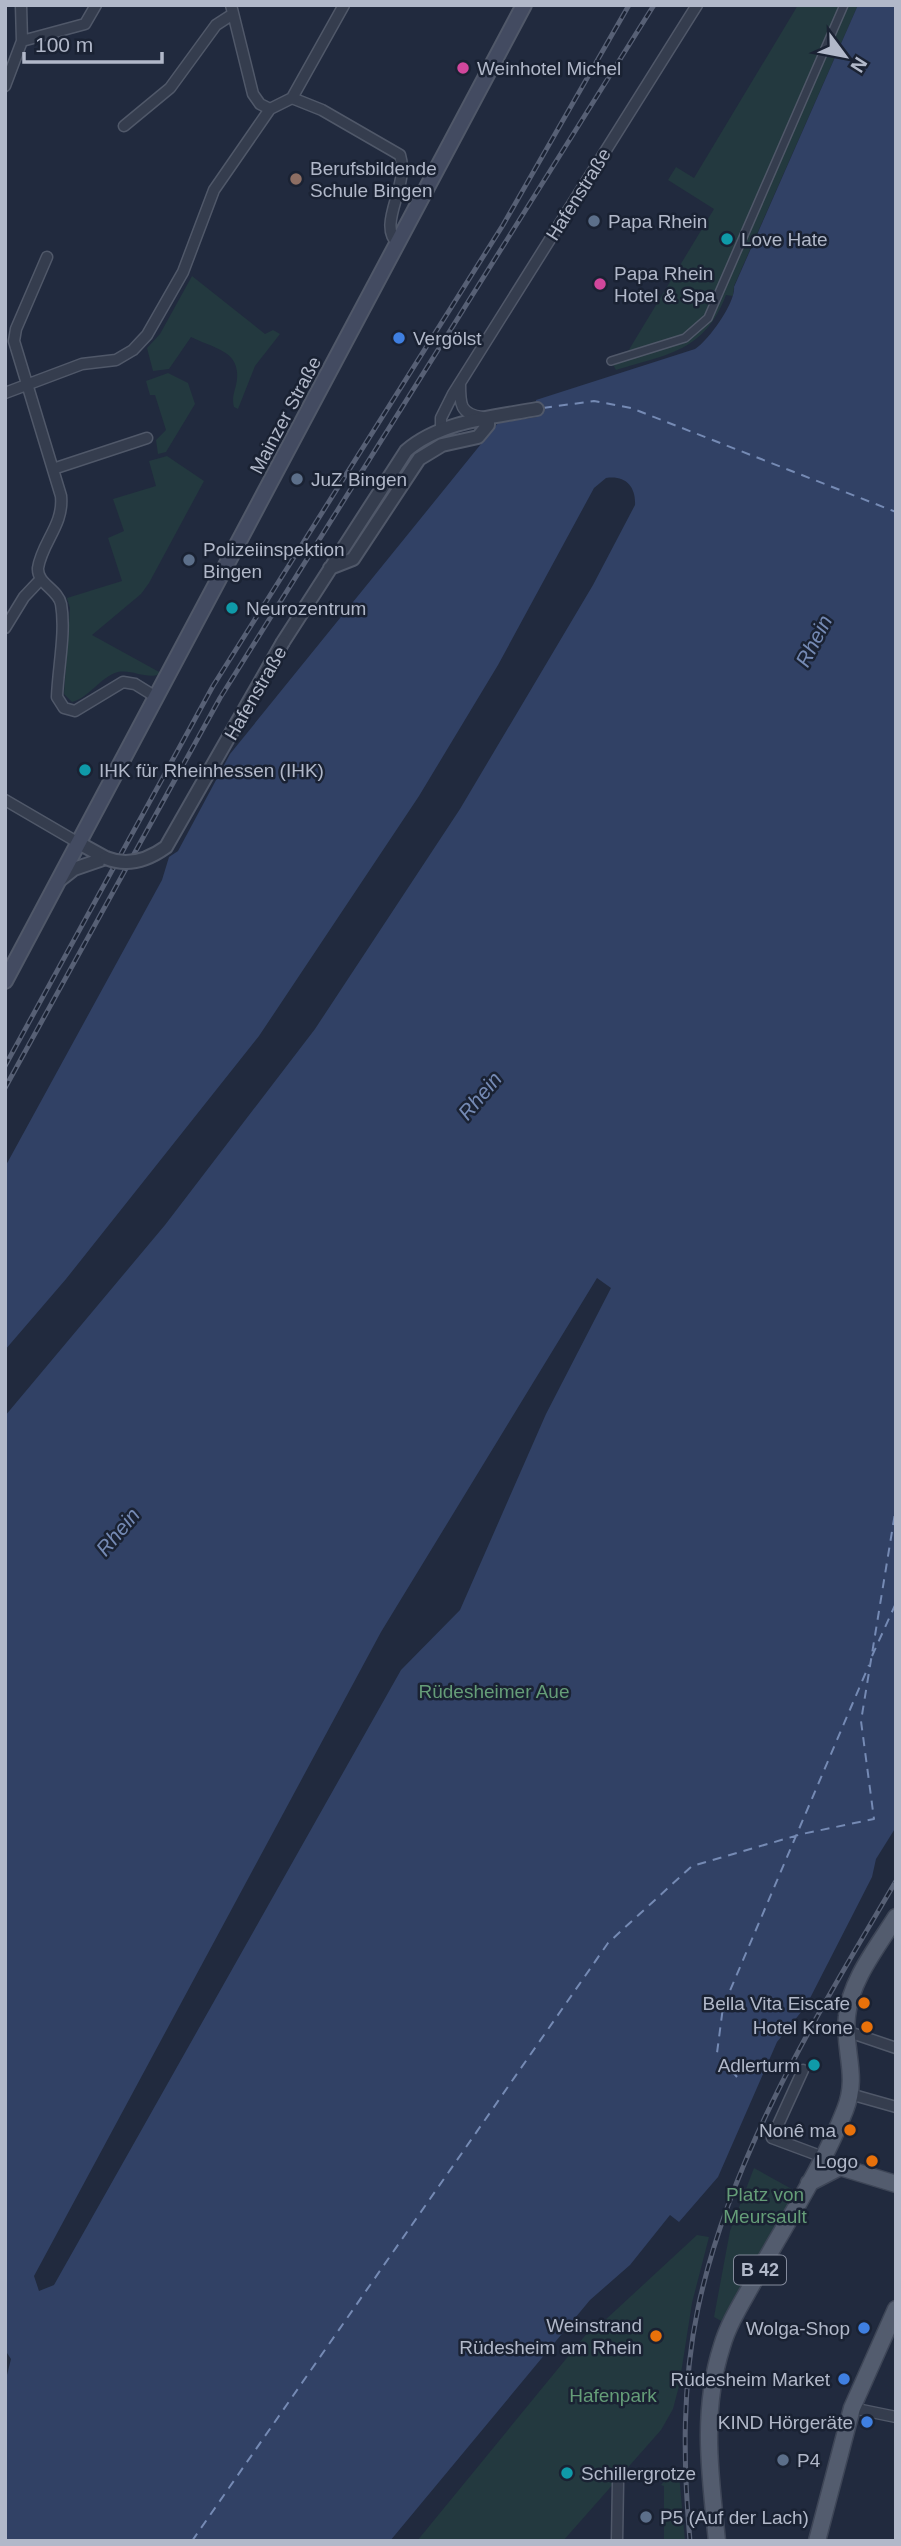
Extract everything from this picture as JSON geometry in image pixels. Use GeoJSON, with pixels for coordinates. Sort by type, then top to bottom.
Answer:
{"type":"FeatureCollection","features":[{"type":"Feature","properties":{"kind":"main road","name":"Mainzer Straße"},"geometry":{"type":"LineString","coordinates":[[5,981],[524,5]]}},
{"type":"Feature","properties":{"kind":"main road","name":"B 42"},"geometry":{"type":"LineString","coordinates":[[717,2541],[707,2434],[712,2385],[721,2349],[735,2315],[826,2153],[850,2094],[853,2068],[846,2031],[848,2009],[857,1982],[896,1917]]}},
{"type":"Feature","properties":{"kind":"main road"},"geometry":{"type":"LineString","coordinates":[[826,2153],[840,2167],[896,2184]]}},
{"type":"Feature","properties":{"kind":"main road"},"geometry":{"type":"LineString","coordinates":[[809,2183],[840,2167]]}},
{"type":"Feature","properties":{"kind":"main road"},"geometry":{"type":"LineString","coordinates":[[817,2541],[852,2408],[895,2314]]}},
{"type":"Feature","properties":{"kind":"street"},"geometry":{"type":"LineString","coordinates":[[5,86],[22,41],[21,5]]}},
{"type":"Feature","properties":{"kind":"street"},"geometry":{"type":"LineString","coordinates":[[22,41],[85,24],[96,5]]}},
{"type":"Feature","properties":{"kind":"street"},"geometry":{"type":"LineString","coordinates":[[5,393],[82,364],[116,360],[133,350],[153,326],[183,272],[214,190],[270,109],[292,98],[344,5]]}},
{"type":"Feature","properties":{"kind":"street","name":"Hafenstraße"},"geometry":{"type":"LineString","coordinates":[[440,430],[441,418],[460,383],[697,5]]}},
{"type":"Feature","properties":{"kind":"street"},"geometry":{"type":"LineString","coordinates":[[611,361],[685,338],[708,318],[844,5]]}},
{"type":"Feature","properties":{"kind":"street"},"geometry":{"type":"LineString","coordinates":[[232,9],[253,94],[260,104],[270,109]]}},
{"type":"Feature","properties":{"kind":"street"},"geometry":{"type":"LineString","coordinates":[[124,126],[170,88],[216,25],[232,9]]}},
{"type":"Feature","properties":{"kind":"street"},"geometry":{"type":"LineString","coordinates":[[292,98],[322,110],[400,155],[404,177],[389,225],[393,239],[398,244]]}},
{"type":"Feature","properties":{"kind":"street"},"geometry":{"type":"LineString","coordinates":[[47,257],[16,328],[14,341],[53,468],[62,510],[38,568],[41,579],[56,592],[62,607],[57,697],[69,711],[80,710],[122,682],[135,684],[156,697]]}},
{"type":"Feature","properties":{"kind":"street"},"geometry":{"type":"LineString","coordinates":[[330,568],[353,559],[419,459],[442,445],[478,437],[488,425],[488,418],[469,415],[463,411],[460,404],[460,383]]}},
{"type":"Feature","properties":{"kind":"street","name":"Hafenstraße"},"geometry":{"type":"LineString","coordinates":[[78,842],[114,862],[142,860],[166,846],[283,642],[406,451],[422,438],[440,430],[537,409]]}},
{"type":"Feature","properties":{"kind":"street"},"geometry":{"type":"LineString","coordinates":[[53,468],[147,438]]}},
{"type":"Feature","properties":{"kind":"street"},"geometry":{"type":"LineString","coordinates":[[5,628],[24,597],[41,579]]}},
{"type":"Feature","properties":{"kind":"street"},"geometry":{"type":"LineString","coordinates":[[5,800],[78,842]]}},
{"type":"Feature","properties":{"kind":"street","name":"Hafenstraße"},"geometry":{"type":"LineString","coordinates":[[58,882],[74,869],[106,858]]}},
{"type":"Feature","properties":{"kind":"street"},"geometry":{"type":"LineString","coordinates":[[846,2031],[896,2048]]}},
{"type":"Feature","properties":{"kind":"street"},"geometry":{"type":"LineString","coordinates":[[803,2070],[772,2138],[826,2153]]}},
{"type":"Feature","properties":{"kind":"street"},"geometry":{"type":"LineString","coordinates":[[850,2094],[896,2107]]}},
{"type":"Feature","properties":{"kind":"street"},"geometry":{"type":"LineString","coordinates":[[852,2408],[896,2417]]}},
{"type":"Feature","properties":{"kind":"street"},"geometry":{"type":"LineString","coordinates":[[617,2541],[618,2483]]}},
{"type":"Feature","properties":{"kind":"green space"},"geometry":{"type":"Polygon","coordinates":[[[798,5],[858,5],[734,286],[733,296],[726,295],[707,329],[695,340],[668,354],[616,370],[611,361],[627,353],[714,209],[668,180],[676,167],[694,178],[798,5]]]}},
{"type":"Feature","properties":{"kind":"green space"},"geometry":{"type":"Polygon","coordinates":[[[192,276],[265,334],[273,330],[280,334],[255,366],[238,409],[233,403],[237,369],[229,356],[216,347],[191,337],[169,369],[153,371],[147,348],[160,334],[192,276]]]}},
{"type":"Feature","properties":{"kind":"green space"},"geometry":{"type":"Polygon","coordinates":[[[168,373],[188,383],[195,404],[166,452],[158,454],[156,440],[166,430],[155,395],[150,395],[146,381],[168,373]]]}},
{"type":"Feature","properties":{"kind":"green space"},"geometry":{"type":"Polygon","coordinates":[[[167,456],[204,481],[141,594],[92,635],[161,673],[151,676],[118,672],[72,702],[64,694],[70,608],[67,598],[122,581],[108,538],[124,531],[113,499],[156,486],[149,461],[167,456]]]}},
{"type":"Feature","properties":{"kind":"green space","name":"Platz von Meursault"},"geometry":{"type":"Polygon","coordinates":[[[754,2168],[799,2193],[723,2322],[714,2317],[730,2231],[754,2168]]]}},
{"type":"Feature","properties":{"kind":"green space","name":"Hafenpark"},"geometry":{"type":"Polygon","coordinates":[[[697,2235],[709,2237],[692,2303],[673,2409],[661,2430],[563,2541],[417,2541],[593,2326],[603,2322],[697,2235]]]}},
{"type":"Feature","properties":{"kind":"green space"},"geometry":{"type":"Polygon","coordinates":[[[679,2474],[685,2541],[664,2541],[664,2486],[661,2485],[670,2475],[679,2474]]]}},
{"type":"Feature","properties":{"kind":"water","name":"Rhein"},"geometry":{"type":"Polygon","coordinates":[[[858,5],[896,5],[896,1827],[876,1859],[872,1877],[806,2006],[777,2042],[718,2177],[679,2222],[670,2215],[630,2265],[590,2300],[390,2541],[5,2541],[5,2383],[11,2359],[5,2350],[5,1416],[165,1225],[315,1029],[460,809],[593,585],[635,505],[634,492],[628,483],[619,478],[606,478],[594,488],[498,665],[419,796],[259,1036],[66,1279],[5,1350],[5,1167],[162,880],[169,857],[178,851],[230,754],[498,423],[537,417],[536,400],[695,349],[721,320],[731,301],[734,287],[858,5]],[[597,1278],[381,1632],[34,2276],[39,2291],[54,2285],[401,1670],[460,1610],[546,1414],[611,1288],[597,1278]]]}},
{"type":"Feature","properties":{"kind":"ferry route"},"geometry":{"type":"LineString","coordinates":[[543,408],[594,401],[631,408],[896,512]]}},
{"type":"Feature","properties":{"kind":"ferry route"},"geometry":{"type":"LineString","coordinates":[[192,2541],[608,1943],[692,1866],[802,1834],[874,1819],[861,1721],[896,1507]]}},
{"type":"Feature","properties":{"kind":"ferry route"},"geometry":{"type":"LineString","coordinates":[[872,1656],[896,1603]]}},
{"type":"Feature","properties":{"kind":"ferry route"},"geometry":{"type":"LineString","coordinates":[[737,2077],[717,2053],[723,2007],[869,1665]]}},
{"type":"Feature","properties":{"kind":"railway"},"geometry":{"type":"LineString","coordinates":[[5,1066],[213,686],[503,225],[629,5]]}},
{"type":"Feature","properties":{"kind":"railway"},"geometry":{"type":"LineString","coordinates":[[5,1088],[220,698],[654,5]]}},
{"type":"Feature","properties":{"kind":"railway"},"geometry":{"type":"LineString","coordinates":[[690,2541],[685,2453],[689,2366],[698,2308],[713,2251],[754,2141],[780,2087],[807,2034],[896,1881]]}},
{"type":"Feature","properties":{"kind":"place","name":"Weinhotel Michel"},"geometry":{"type":"Point","coordinates":[463,68]}},
{"type":"Feature","properties":{"kind":"place","name":"Berufsbildende Schule Bingen"},"geometry":{"type":"Point","coordinates":[296,179]}},
{"type":"Feature","properties":{"kind":"place","name":"Papa Rhein"},"geometry":{"type":"Point","coordinates":[594,221]}},
{"type":"Feature","properties":{"kind":"place","name":"Love Hate"},"geometry":{"type":"Point","coordinates":[727,239]}},
{"type":"Feature","properties":{"kind":"place","name":"Papa Rhein Hotel & Spa"},"geometry":{"type":"Point","coordinates":[600,284]}},
{"type":"Feature","properties":{"kind":"place","name":"Vergölst"},"geometry":{"type":"Point","coordinates":[399,338]}},
{"type":"Feature","properties":{"kind":"place","name":"JuZ Bingen"},"geometry":{"type":"Point","coordinates":[297,479]}},
{"type":"Feature","properties":{"kind":"place","name":"Polizeiinspektion Bingen"},"geometry":{"type":"Point","coordinates":[189,560]}},
{"type":"Feature","properties":{"kind":"place","name":"Neurozentrum"},"geometry":{"type":"Point","coordinates":[232,608]}},
{"type":"Feature","properties":{"kind":"place","name":"IHK für Rheinhessen (IHK)"},"geometry":{"type":"Point","coordinates":[85,770]}},
{"type":"Feature","properties":{"kind":"place","name":"Bella Vita Eiscafe"},"geometry":{"type":"Point","coordinates":[864,2003]}},
{"type":"Feature","properties":{"kind":"place","name":"Hotel Krone"},"geometry":{"type":"Point","coordinates":[867,2027]}},
{"type":"Feature","properties":{"kind":"place","name":"Adlerturm"},"geometry":{"type":"Point","coordinates":[814,2065]}},
{"type":"Feature","properties":{"kind":"place","name":"Nonê ma"},"geometry":{"type":"Point","coordinates":[850,2130]}},
{"type":"Feature","properties":{"kind":"place","name":"Logo"},"geometry":{"type":"Point","coordinates":[872,2161]}},
{"type":"Feature","properties":{"kind":"place","name":"Wolga-Shop"},"geometry":{"type":"Point","coordinates":[864,2328]}},
{"type":"Feature","properties":{"kind":"place","name":"Weinstrand Rüdesheim am Rhein"},"geometry":{"type":"Point","coordinates":[656,2336]}},
{"type":"Feature","properties":{"kind":"place","name":"Rüdesheim Market"},"geometry":{"type":"Point","coordinates":[844,2379]}},
{"type":"Feature","properties":{"kind":"place","name":"KIND Hörgeräte"},"geometry":{"type":"Point","coordinates":[867,2422]}},
{"type":"Feature","properties":{"kind":"place","name":"P4"},"geometry":{"type":"Point","coordinates":[783,2460]}},
{"type":"Feature","properties":{"kind":"place","name":"Schillergrotze"},"geometry":{"type":"Point","coordinates":[567,2473]}},
{"type":"Feature","properties":{"kind":"place","name":"P5 (Auf der Lach)"},"geometry":{"type":"Point","coordinates":[646,2517]}},
{"type":"Feature","properties":{"kind":"park label","name":"Rüdesheimer Aue"},"geometry":{"type":"Point","coordinates":[494,1691]}}]}
